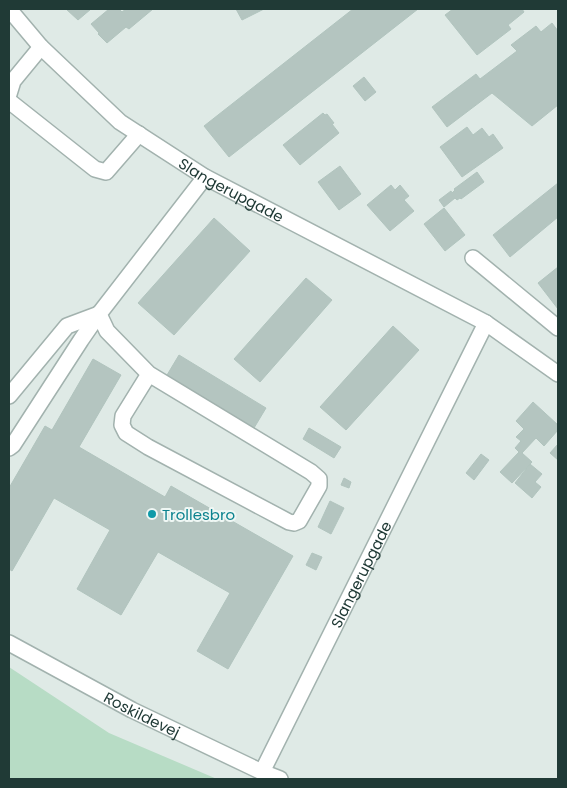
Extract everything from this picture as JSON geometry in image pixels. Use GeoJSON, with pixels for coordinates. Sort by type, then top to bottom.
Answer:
{"type":"FeatureCollection","features":[{"type":"Feature","properties":{"kind":"street","name":"Slangerupgade"},"geometry":{"type":"LineString","coordinates":[[9,9],[42,47],[120,122],[205,177],[486,323],[558,374]]}},
{"type":"Feature","properties":{"kind":"street"},"geometry":{"type":"LineString","coordinates":[[9,94],[13,81],[42,47]]}},
{"type":"Feature","properties":{"kind":"street"},"geometry":{"type":"LineString","coordinates":[[9,101],[95,170],[106,172],[139,134]]}},
{"type":"Feature","properties":{"kind":"street"},"geometry":{"type":"LineString","coordinates":[[9,448],[13,445],[99,314],[205,177]]}},
{"type":"Feature","properties":{"kind":"street"},"geometry":{"type":"LineString","coordinates":[[473,258],[558,328]]}},
{"type":"Feature","properties":{"kind":"street"},"geometry":{"type":"LineString","coordinates":[[99,314],[107,331],[149,374],[303,467],[319,479],[319,486],[299,521],[294,523],[288,522],[148,447],[126,433],[122,425],[123,416],[149,374]]}},
{"type":"Feature","properties":{"kind":"street"},"geometry":{"type":"LineString","coordinates":[[9,396],[67,326],[99,314]]}},
{"type":"Feature","properties":{"kind":"street","name":"Slangerupgade"},"geometry":{"type":"LineString","coordinates":[[262,772],[486,323]]}},
{"type":"Feature","properties":{"kind":"street","name":"Roskildevej"},"geometry":{"type":"LineString","coordinates":[[9,642],[132,710],[280,779]]}},
{"type":"Feature","properties":{"kind":"green space"},"geometry":{"type":"Polygon","coordinates":[[[9,667],[109,733],[217,779],[9,779],[9,667]]]}},
{"type":"Feature","properties":{"kind":"building"},"geometry":{"type":"Polygon","coordinates":[[[66,9],[91,9],[78,20],[66,9]]]}},
{"type":"Feature","properties":{"kind":"building"},"geometry":{"type":"Polygon","coordinates":[[[109,9],[119,9],[122,12],[126,9],[153,9],[129,29],[126,27],[107,43],[91,24],[109,9]]]}},
{"type":"Feature","properties":{"kind":"building"},"geometry":{"type":"Polygon","coordinates":[[[236,9],[264,9],[242,20],[236,9]]]}},
{"type":"Feature","properties":{"kind":"building"},"geometry":{"type":"Polygon","coordinates":[[[353,9],[418,9],[229,157],[204,126],[353,9]]]}},
{"type":"Feature","properties":{"kind":"building"},"geometry":{"type":"Polygon","coordinates":[[[453,9],[522,9],[524,12],[508,25],[511,29],[477,55],[445,15],[453,9]]]}},
{"type":"Feature","properties":{"kind":"building"},"geometry":{"type":"Polygon","coordinates":[[[552,23],[558,31],[558,105],[532,126],[492,93],[447,127],[432,107],[476,74],[480,79],[517,51],[511,45],[536,26],[541,32],[552,23]]]}},
{"type":"Feature","properties":{"kind":"building"},"geometry":{"type":"Polygon","coordinates":[[[364,77],[376,92],[365,101],[353,86],[364,77]]]}},
{"type":"Feature","properties":{"kind":"building"},"geometry":{"type":"Polygon","coordinates":[[[323,113],[327,114],[339,133],[300,165],[283,145],[323,113]]]}},
{"type":"Feature","properties":{"kind":"building"},"geometry":{"type":"Polygon","coordinates":[[[467,127],[473,135],[482,128],[489,137],[493,134],[503,148],[462,177],[440,147],[467,127]]]}},
{"type":"Feature","properties":{"kind":"building"},"geometry":{"type":"Polygon","coordinates":[[[340,166],[361,194],[339,210],[318,182],[340,166]]]}},
{"type":"Feature","properties":{"kind":"building"},"geometry":{"type":"Polygon","coordinates":[[[477,172],[484,182],[461,199],[457,200],[455,198],[444,207],[439,200],[451,191],[452,193],[454,189],[477,172]]]}},
{"type":"Feature","properties":{"kind":"building"},"geometry":{"type":"Polygon","coordinates":[[[558,183],[558,217],[510,257],[493,235],[558,183]]]}},
{"type":"Feature","properties":{"kind":"building"},"geometry":{"type":"Polygon","coordinates":[[[391,185],[395,190],[400,185],[409,196],[404,200],[414,211],[390,231],[367,205],[391,185]]]}},
{"type":"Feature","properties":{"kind":"building"},"geometry":{"type":"Polygon","coordinates":[[[444,208],[465,235],[445,251],[424,224],[444,208]]]}},
{"type":"Feature","properties":{"kind":"building"},"geometry":{"type":"Polygon","coordinates":[[[214,218],[250,251],[174,335],[138,303],[214,218]]]}},
{"type":"Feature","properties":{"kind":"building"},"geometry":{"type":"Polygon","coordinates":[[[558,267],[558,309],[538,283],[558,267]]]}},
{"type":"Feature","properties":{"kind":"building"},"geometry":{"type":"Polygon","coordinates":[[[306,278],[332,300],[260,382],[234,359],[306,278]]]}},
{"type":"Feature","properties":{"kind":"building"},"geometry":{"type":"Polygon","coordinates":[[[393,326],[419,350],[346,430],[320,407],[393,326]]]}},
{"type":"Feature","properties":{"kind":"building"},"geometry":{"type":"Polygon","coordinates":[[[179,355],[266,408],[254,428],[167,375],[179,355]]]}},
{"type":"Feature","properties":{"kind":"building","name":"Trollesbro"},"geometry":{"type":"Polygon","coordinates":[[[93,359],[121,375],[79,447],[165,497],[171,486],[293,556],[228,669],[197,651],[230,593],[158,552],[121,615],[77,589],[110,530],[54,498],[12,571],[9,569],[9,488],[45,426],[52,430],[93,359]]]}},
{"type":"Feature","properties":{"kind":"building"},"geometry":{"type":"Polygon","coordinates":[[[533,402],[558,425],[558,430],[544,446],[536,438],[522,453],[532,462],[512,483],[500,472],[519,452],[515,448],[521,441],[516,437],[524,429],[516,421],[533,402]]]}},
{"type":"Feature","properties":{"kind":"building"},"geometry":{"type":"Polygon","coordinates":[[[309,428],[341,447],[334,458],[303,439],[309,428]]]}},
{"type":"Feature","properties":{"kind":"building"},"geometry":{"type":"Polygon","coordinates":[[[558,444],[558,460],[550,453],[558,444]]]}},
{"type":"Feature","properties":{"kind":"building"},"geometry":{"type":"Polygon","coordinates":[[[481,454],[489,460],[474,480],[466,473],[481,454]]]}},
{"type":"Feature","properties":{"kind":"building"},"geometry":{"type":"Polygon","coordinates":[[[530,464],[542,474],[535,482],[541,487],[532,498],[515,483],[530,464]]]}},
{"type":"Feature","properties":{"kind":"building"},"geometry":{"type":"Polygon","coordinates":[[[344,478],[351,482],[349,488],[341,485],[344,478]]]}},
{"type":"Feature","properties":{"kind":"building"},"geometry":{"type":"Polygon","coordinates":[[[330,501],[344,508],[331,534],[318,527],[330,501]]]}},
{"type":"Feature","properties":{"kind":"building"},"geometry":{"type":"Polygon","coordinates":[[[312,553],[322,557],[316,570],[306,565],[312,553]]]}},
{"type":"Feature","properties":{"kind":"place","name":"Trollesbro"},"geometry":{"type":"Point","coordinates":[152,514]}}]}
